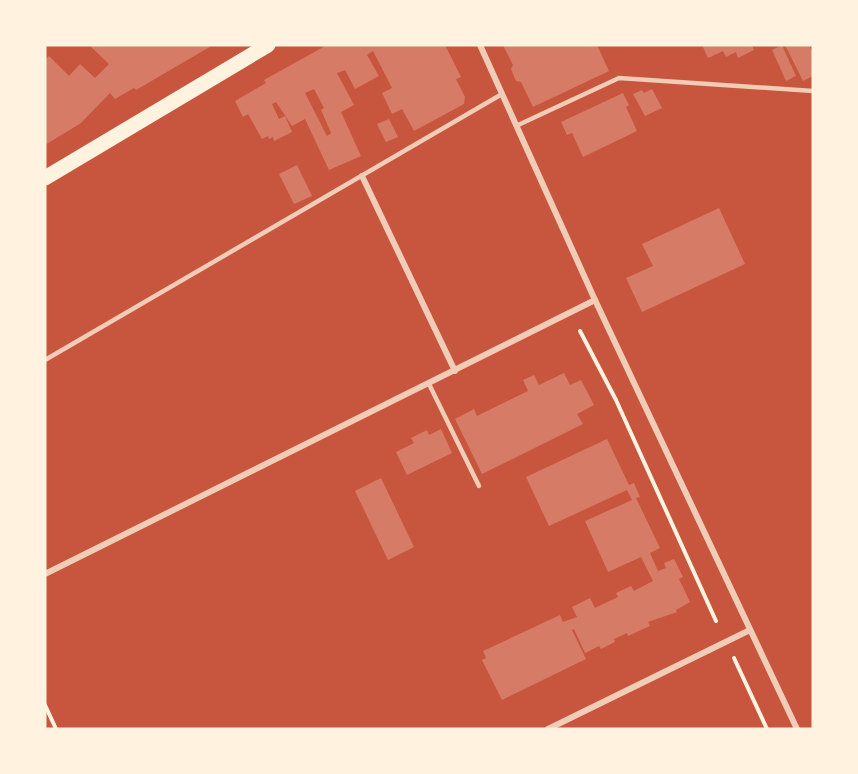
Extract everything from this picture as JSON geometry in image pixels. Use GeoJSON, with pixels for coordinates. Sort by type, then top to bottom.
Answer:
{"type":"FeatureCollection","features":[{"type":"Feature","properties":{"kind":"main road"},"geometry":{"type":"LineString","coordinates":[[45,178],[268,45]]}},
{"type":"Feature","properties":{"kind":"street"},"geometry":{"type":"LineString","coordinates":[[480,45],[595,300],[797,729]]}},
{"type":"Feature","properties":{"kind":"street"},"geometry":{"type":"LineString","coordinates":[[362,176],[455,371]]}},
{"type":"Feature","properties":{"kind":"street"},"geometry":{"type":"LineString","coordinates":[[45,574],[595,300]]}},
{"type":"Feature","properties":{"kind":"street"},"geometry":{"type":"LineString","coordinates":[[548,729],[750,630]]}},
{"type":"Feature","properties":{"kind":"lane"},"geometry":{"type":"LineString","coordinates":[[516,126],[619,78],[813,92]]}},
{"type":"Feature","properties":{"kind":"lane"},"geometry":{"type":"LineString","coordinates":[[45,360],[502,94]]}},
{"type":"Feature","properties":{"kind":"lane"},"geometry":{"type":"LineString","coordinates":[[429,384],[479,486]]}},
{"type":"Feature","properties":{"kind":"path"},"geometry":{"type":"LineString","coordinates":[[580,331],[616,400],[716,621]]}},
{"type":"Feature","properties":{"kind":"path"},"geometry":{"type":"LineString","coordinates":[[734,658],[767,729]]}},
{"type":"Feature","properties":{"kind":"path"},"geometry":{"type":"LineString","coordinates":[[45,705],[56,729]]}},
{"type":"Feature","properties":{"kind":"building"},"geometry":{"type":"Polygon","coordinates":[[[89,45],[213,45],[136,90],[134,88],[115,99],[110,93],[81,123],[45,145],[45,60],[49,56],[69,76],[80,64],[95,78],[109,64],[89,45]]]}},
{"type":"Feature","properties":{"kind":"building"},"geometry":{"type":"Polygon","coordinates":[[[327,45],[445,45],[461,77],[456,79],[465,97],[464,104],[414,131],[402,109],[392,114],[382,93],[392,88],[373,51],[367,55],[379,76],[355,89],[345,70],[337,73],[354,105],[341,112],[361,156],[329,170],[305,119],[292,126],[276,102],[272,104],[279,119],[285,116],[292,132],[274,141],[273,137],[269,139],[268,136],[262,139],[248,114],[243,117],[235,101],[266,83],[264,80],[327,45]],[[314,89],[305,93],[327,136],[331,133],[321,110],[324,108],[314,89]]]}},
{"type":"Feature","properties":{"kind":"building"},"geometry":{"type":"Polygon","coordinates":[[[503,45],[597,45],[609,71],[533,107],[521,82],[516,81],[511,69],[513,65],[503,45]]]}},
{"type":"Feature","properties":{"kind":"building"},"geometry":{"type":"Polygon","coordinates":[[[702,45],[752,45],[754,50],[738,58],[736,52],[726,57],[723,51],[708,58],[702,45]]]}},
{"type":"Feature","properties":{"kind":"building"},"geometry":{"type":"Polygon","coordinates":[[[782,45],[796,76],[786,81],[772,50],[782,45]]]}},
{"type":"Feature","properties":{"kind":"building"},"geometry":{"type":"Polygon","coordinates":[[[785,45],[809,45],[813,53],[813,76],[803,81],[785,45]]]}},
{"type":"Feature","properties":{"kind":"building"},"geometry":{"type":"Polygon","coordinates":[[[652,89],[662,108],[645,116],[633,94],[642,90],[644,93],[652,89]]]}},
{"type":"Feature","properties":{"kind":"building"},"geometry":{"type":"Polygon","coordinates":[[[623,93],[629,105],[626,107],[637,131],[583,157],[572,133],[567,135],[561,122],[623,93]]]}},
{"type":"Feature","properties":{"kind":"building"},"geometry":{"type":"Polygon","coordinates":[[[389,119],[398,137],[386,142],[377,124],[389,119]]]}},
{"type":"Feature","properties":{"kind":"building"},"geometry":{"type":"Polygon","coordinates":[[[297,165],[312,196],[294,204],[279,174],[297,165]]]}},
{"type":"Feature","properties":{"kind":"building"},"geometry":{"type":"Polygon","coordinates":[[[719,208],[745,264],[642,312],[626,278],[653,266],[642,244],[719,208]]]}},
{"type":"Feature","properties":{"kind":"building"},"geometry":{"type":"Polygon","coordinates":[[[564,373],[570,385],[581,380],[594,405],[577,414],[583,424],[482,474],[455,419],[474,409],[477,416],[528,391],[523,380],[534,375],[539,385],[564,373]]]}},
{"type":"Feature","properties":{"kind":"building"},"geometry":{"type":"Polygon","coordinates":[[[441,429],[452,453],[407,475],[396,452],[414,443],[411,438],[427,430],[429,435],[441,429]]]}},
{"type":"Feature","properties":{"kind":"building"},"geometry":{"type":"Polygon","coordinates":[[[607,439],[629,485],[634,483],[640,497],[636,498],[660,548],[650,553],[658,571],[666,568],[664,563],[674,559],[683,577],[679,579],[690,602],[676,610],[677,612],[648,622],[650,626],[628,636],[627,633],[614,639],[615,642],[601,649],[599,646],[585,653],[574,629],[572,630],[586,659],[502,700],[482,660],[486,658],[483,651],[560,615],[563,622],[577,617],[572,607],[590,598],[595,608],[618,597],[616,593],[631,586],[634,591],[653,581],[641,557],[608,572],[585,521],[632,500],[627,490],[549,526],[526,477],[607,439]]]}},
{"type":"Feature","properties":{"kind":"building"},"geometry":{"type":"Polygon","coordinates":[[[381,478],[414,547],[388,560],[355,491],[381,478]]]}}]}
